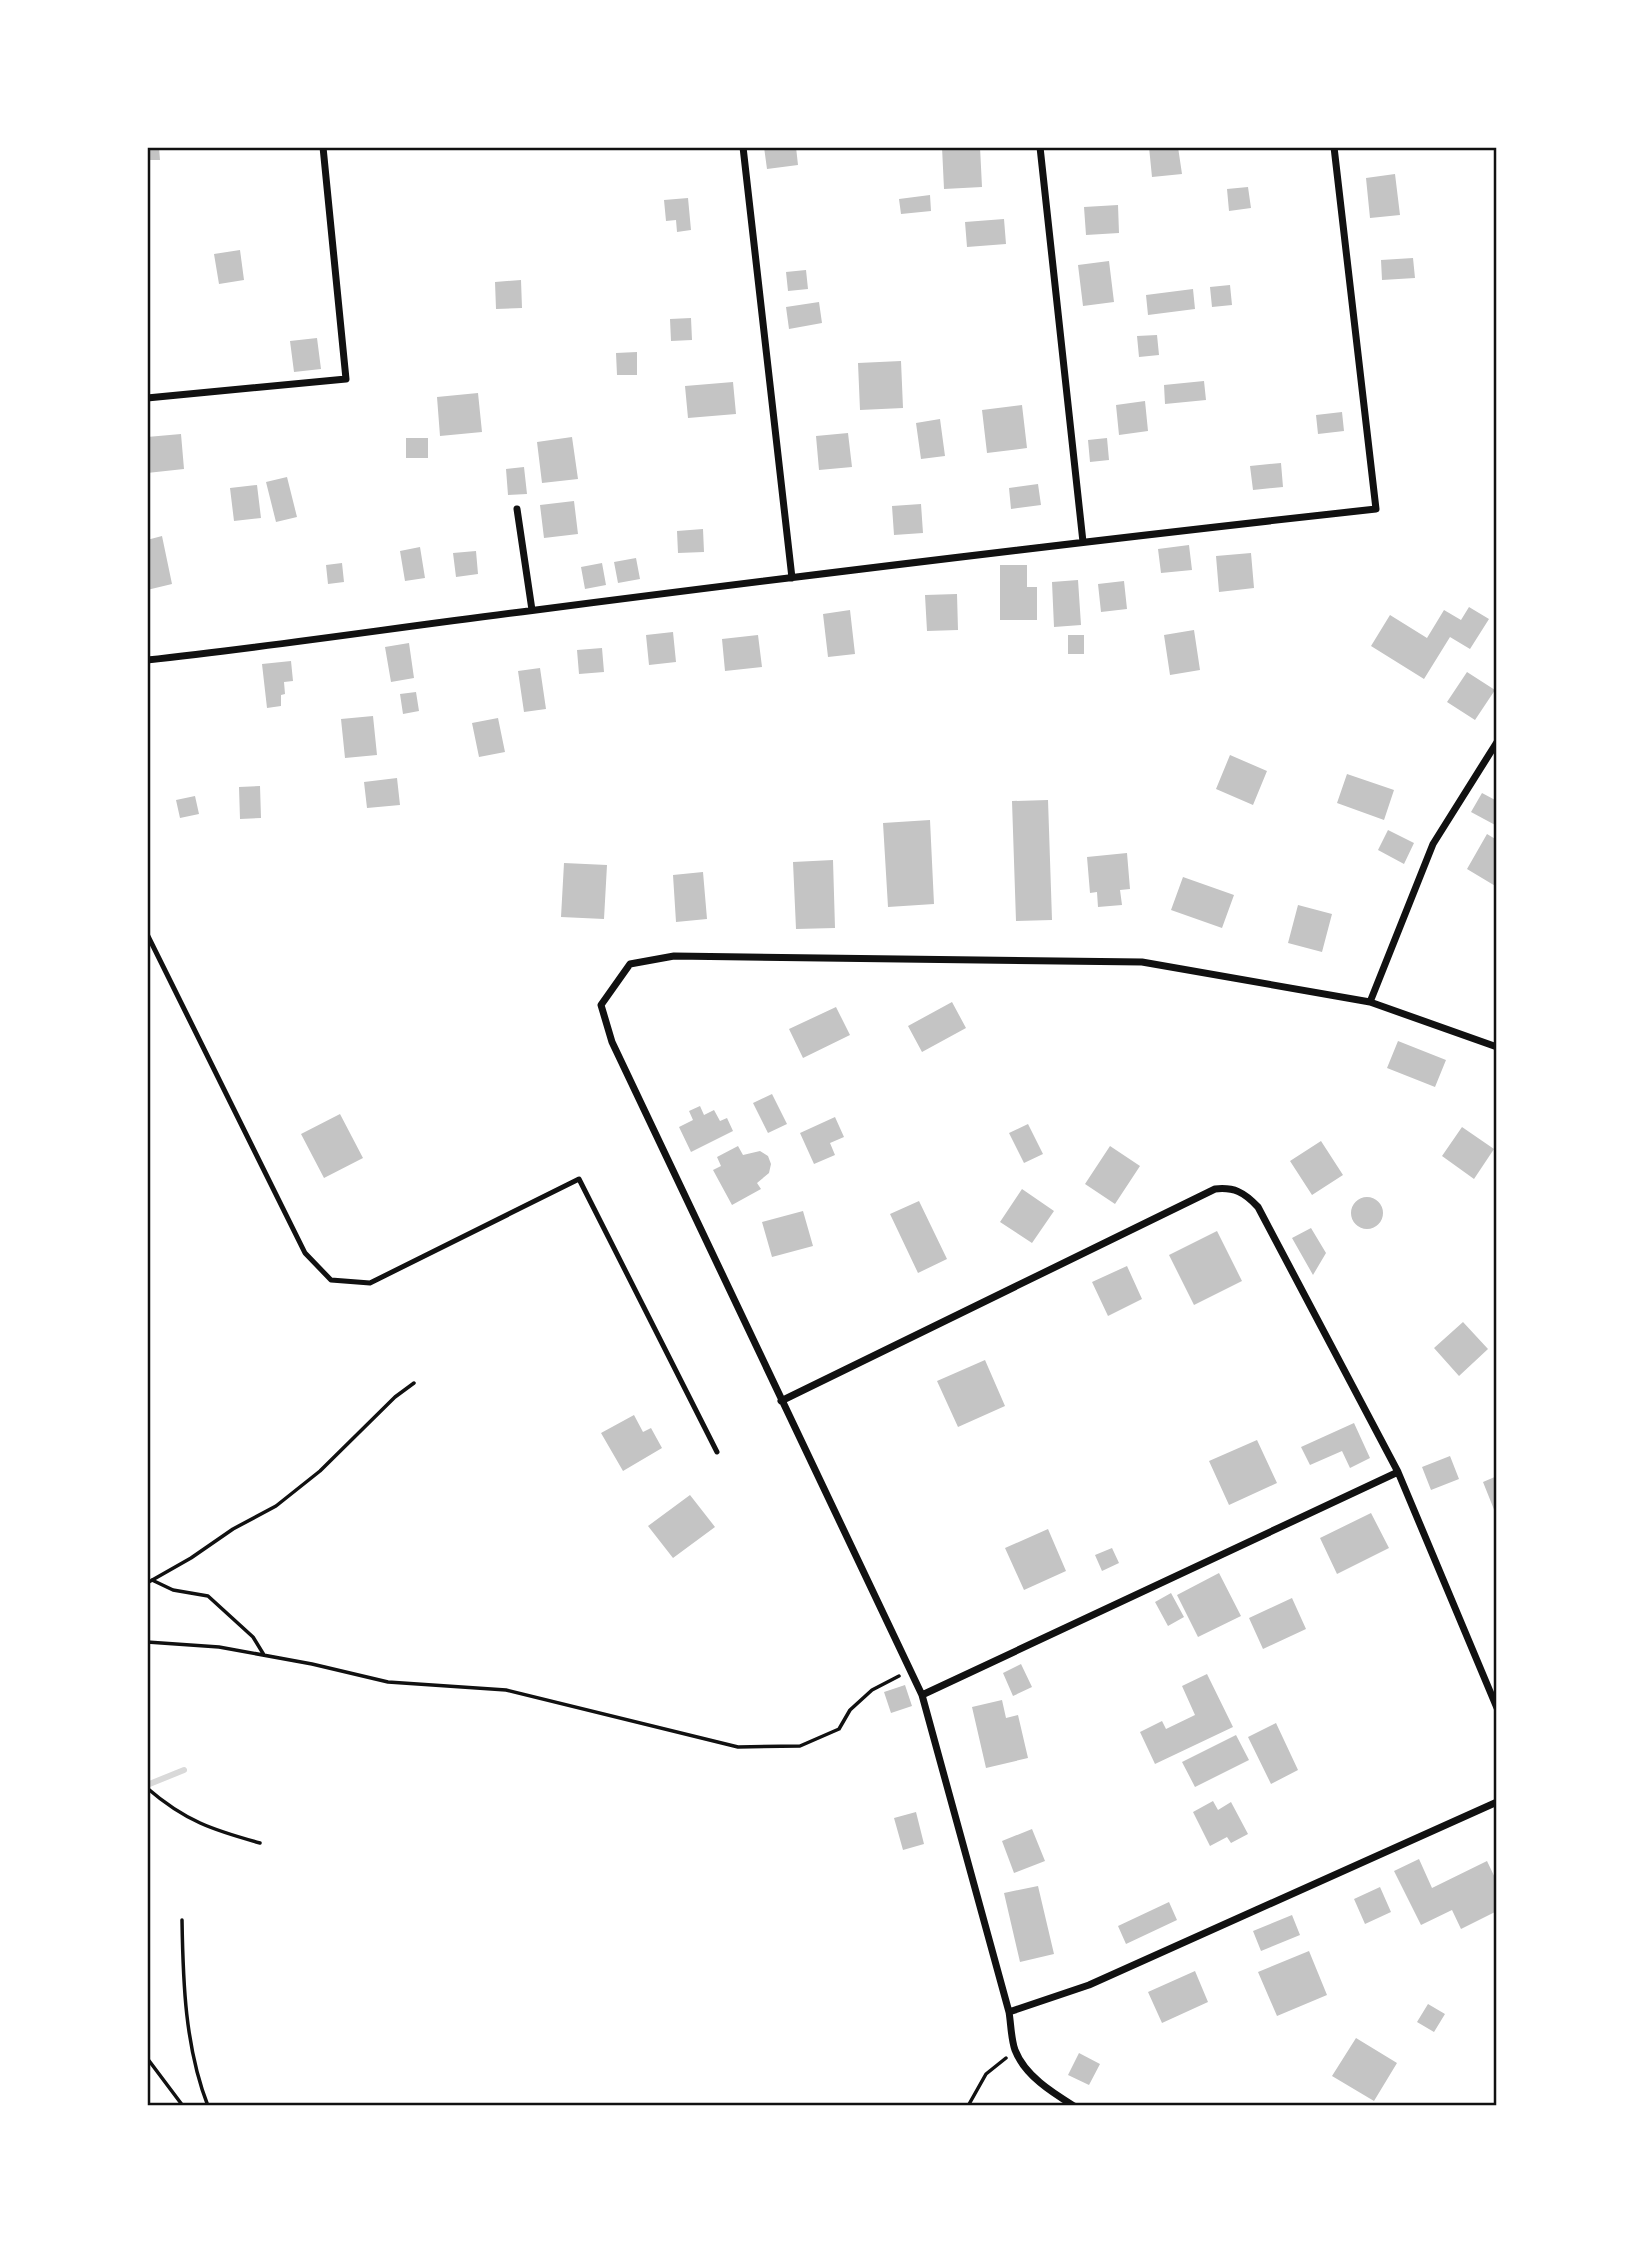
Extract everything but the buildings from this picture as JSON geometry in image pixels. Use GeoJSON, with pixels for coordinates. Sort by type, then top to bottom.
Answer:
{"type":"FeatureCollection","features":[{"type":"Feature","properties":{"kind":"street"},"geometry":{"type":"LineString","coordinates":[[147,398],[346,379],[323,147]]}},
{"type":"Feature","properties":{"kind":"street"},"geometry":{"type":"LineString","coordinates":[[743,147],[792,578]]}},
{"type":"Feature","properties":{"kind":"street"},"geometry":{"type":"LineString","coordinates":[[1040,147],[1083,542]]}},
{"type":"Feature","properties":{"kind":"street"},"geometry":{"type":"LineString","coordinates":[[147,660],[1083,542],[1376,509],[1334,147]]}},
{"type":"Feature","properties":{"kind":"street"},"geometry":{"type":"LineString","coordinates":[[517,509],[532,610]]}},
{"type":"Feature","properties":{"kind":"street"},"geometry":{"type":"LineString","coordinates":[[1370,1002],[1433,844],[1497,742]]}},
{"type":"Feature","properties":{"kind":"street"},"geometry":{"type":"LineString","coordinates":[[1074,2106],[1049,2090],[1030,2072],[1016,2051],[1009,2012],[922,1695],[612,1042],[601,1005],[630,964],[674,956],[1142,962],[1370,1002],[1497,1047]]}},
{"type":"Feature","properties":{"kind":"street"},"geometry":{"type":"LineString","coordinates":[[781,1401],[1214,1189],[1230,1187],[1247,1195],[1258,1207],[1398,1472],[1497,1707]]}},
{"type":"Feature","properties":{"kind":"street"},"geometry":{"type":"LineString","coordinates":[[922,1695],[1398,1472]]}},
{"type":"Feature","properties":{"kind":"street"},"geometry":{"type":"LineString","coordinates":[[1009,2012],[1089,1985],[1497,1802]]}},
{"type":"Feature","properties":{"kind":"lane"},"geometry":{"type":"LineString","coordinates":[[147,934],[304,1253],[331,1280],[370,1283],[579,1180],[717,1452]]}},
{"type":"Feature","properties":{"kind":"path"},"geometry":{"type":"LineString","coordinates":[[150,1581],[191,1558],[233,1529],[276,1506],[320,1471],[395,1397],[414,1383]]}},
{"type":"Feature","properties":{"kind":"path"},"geometry":{"type":"LineString","coordinates":[[150,1581],[173,1590],[208,1596],[253,1637],[264,1656]]}},
{"type":"Feature","properties":{"kind":"path"},"geometry":{"type":"LineString","coordinates":[[147,1642],[219,1647],[388,1682],[506,1690],[738,1746],[800,1746],[839,1729],[850,1710],[872,1690],[911,1670]]}},
{"type":"Feature","properties":{"kind":"path"},"geometry":{"type":"LineString","coordinates":[[147,1788],[163,1802],[200,1825],[260,1843]]}},
{"type":"Feature","properties":{"kind":"path"},"geometry":{"type":"LineString","coordinates":[[182,1920],[183,1983],[187,2018],[201,2088],[208,2106]]}},
{"type":"Feature","properties":{"kind":"path"},"geometry":{"type":"LineString","coordinates":[[968,2106],[986,2074],[1016,2051]]}},
{"type":"Feature","properties":{"kind":"path"},"geometry":{"type":"LineString","coordinates":[[147,2058],[183,2106]]}},
{"type":"Feature","properties":{"kind":"waterway"},"geometry":{"type":"LineString","coordinates":[[147,1785],[184,1770]]}}]}
